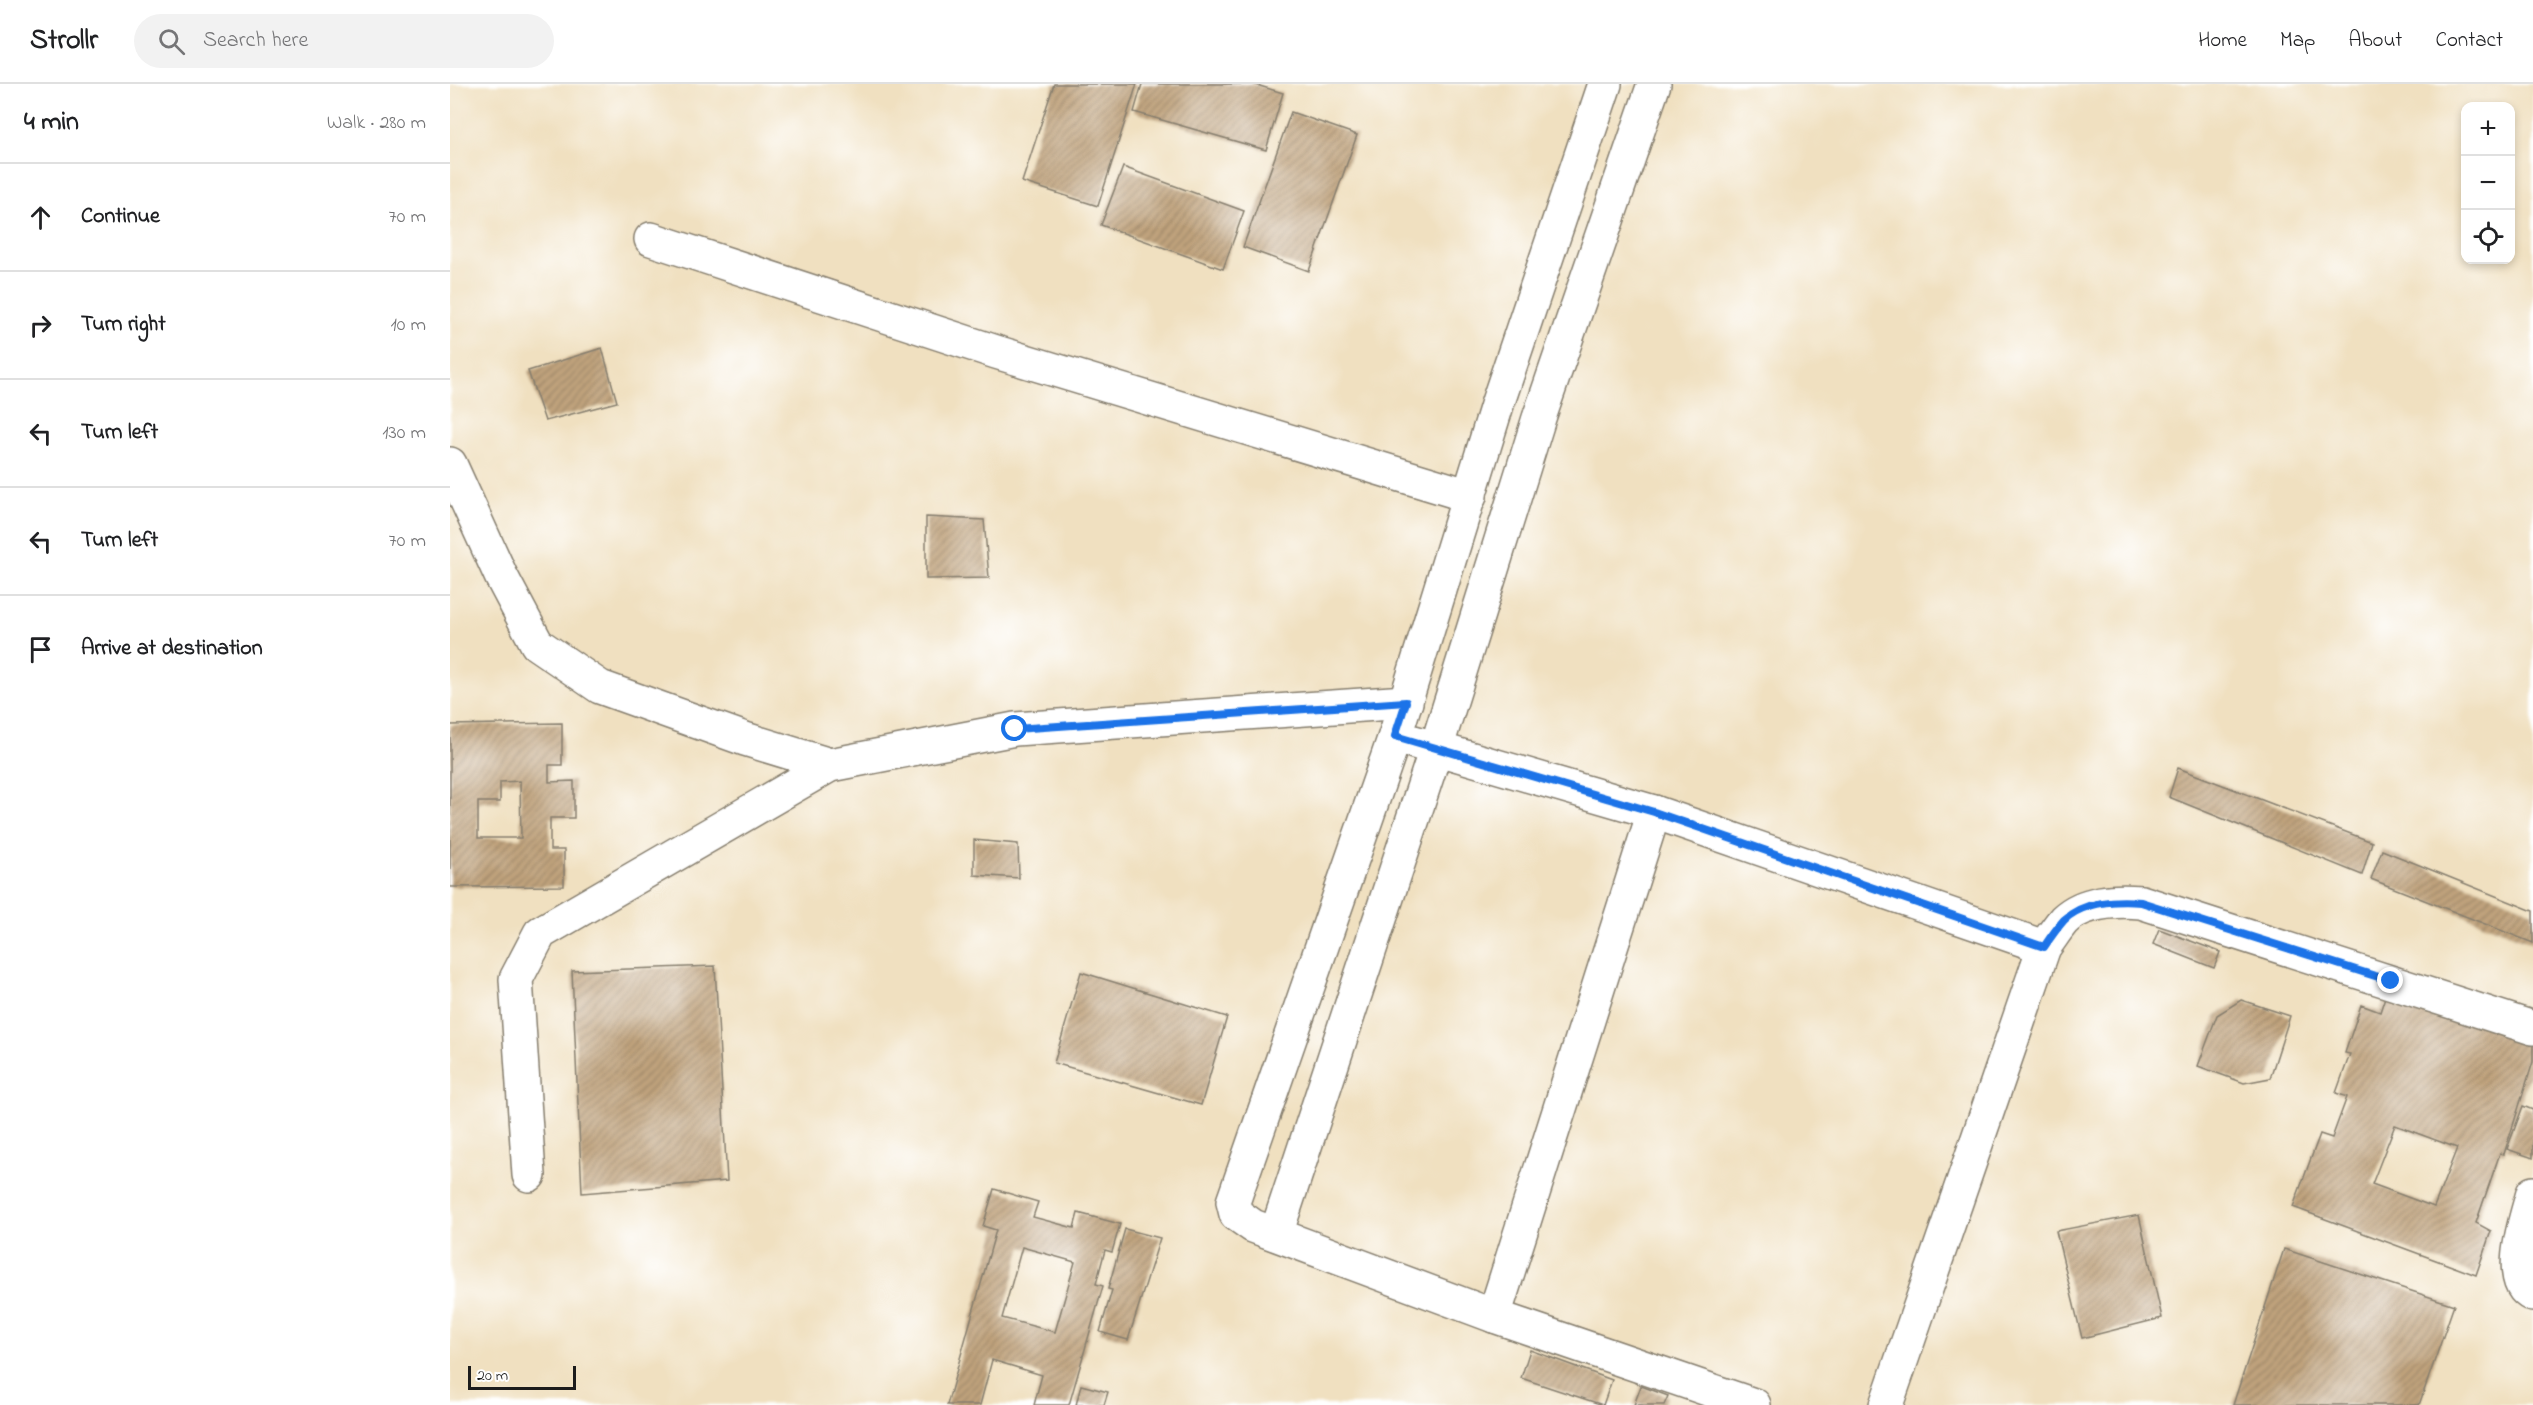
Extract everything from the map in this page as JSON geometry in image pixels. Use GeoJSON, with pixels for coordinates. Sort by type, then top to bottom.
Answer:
{"type":"FeatureCollection","features":[{"type":"Feature","properties":{"kind":"lane"},"geometry":{"type":"LineString","coordinates":[[1605,84],[1497,405],[1395,736],[1233,1202],[1236,1214],[1253,1226],[1494,1316],[1754,1405]]}},
{"type":"Feature","properties":{"kind":"lane"},"geometry":{"type":"LineString","coordinates":[[1276,1234],[1436,749],[1539,418],[1654,84]]}},
{"type":"Feature","properties":{"kind":"lane"},"geometry":{"type":"LineString","coordinates":[[651,239],[996,352],[1470,496]]}},
{"type":"Feature","properties":{"kind":"lane"},"geometry":{"type":"LineString","coordinates":[[450,464],[501,576],[537,644],[600,687],[745,739],[830,765]]}},
{"type":"Feature","properties":{"kind":"lane"},"geometry":{"type":"LineString","coordinates":[[530,1175],[516,979],[540,933],[830,765],[1015,729],[1406,702]]}},
{"type":"Feature","properties":{"kind":"lane"},"geometry":{"type":"LineString","coordinates":[[1395,736],[1654,812],[2044,947]]}},
{"type":"Feature","properties":{"kind":"lane"},"geometry":{"type":"LineString","coordinates":[[1494,1316],[1654,812]]}},
{"type":"Feature","properties":{"kind":"lane"},"geometry":{"type":"LineString","coordinates":[[1886,1405],[2044,947],[2065,919],[2087,906],[2115,900],[2141,902],[2533,1028]]}},
{"type":"Feature","properties":{"kind":"lane"},"geometry":{"type":"LineString","coordinates":[[2533,1193],[2517,1254],[2524,1286],[2529,1293],[2533,1294]]}},
{"type":"Feature","properties":{"kind":"building"},"geometry":{"type":"Polygon","coordinates":[[[1054,84],[1137,84],[1098,206],[1022,182],[1054,84]]]}},
{"type":"Feature","properties":{"kind":"building"},"geometry":{"type":"Polygon","coordinates":[[[1142,84],[1253,84],[1283,93],[1266,150],[1134,112],[1142,84]]]}},
{"type":"Feature","properties":{"kind":"building"},"geometry":{"type":"Polygon","coordinates":[[[1291,112],[1357,135],[1309,271],[1243,247],[1291,112]]]}},
{"type":"Feature","properties":{"kind":"building"},"geometry":{"type":"Polygon","coordinates":[[[1123,167],[1244,211],[1223,269],[1101,225],[1123,167]]]}},
{"type":"Feature","properties":{"kind":"building"},"geometry":{"type":"Polygon","coordinates":[[[602,348],[617,402],[545,421],[528,371],[602,348]]]}},
{"type":"Feature","properties":{"kind":"building"},"geometry":{"type":"Polygon","coordinates":[[[926,517],[984,520],[989,578],[926,579],[926,517]]]}},
{"type":"Feature","properties":{"kind":"building"},"geometry":{"type":"Polygon","coordinates":[[[562,723],[562,765],[549,765],[549,782],[574,781],[574,818],[550,818],[550,850],[564,850],[564,886],[450,887],[450,725],[562,723]],[[520,781],[500,782],[500,802],[478,802],[478,838],[521,838],[520,781]]]}},
{"type":"Feature","properties":{"kind":"building"},"geometry":{"type":"Polygon","coordinates":[[[2178,768],[2372,842],[2362,875],[2169,797],[2178,768]]]}},
{"type":"Feature","properties":{"kind":"building"},"geometry":{"type":"Polygon","coordinates":[[[974,840],[1018,844],[1019,878],[974,875],[974,840]]]}},
{"type":"Feature","properties":{"kind":"building"},"geometry":{"type":"Polygon","coordinates":[[[2382,850],[2533,911],[2533,943],[2371,879],[2382,850]]]}},
{"type":"Feature","properties":{"kind":"building"},"geometry":{"type":"Polygon","coordinates":[[[2159,929],[2220,952],[2214,968],[2153,944],[2159,929]]]}},
{"type":"Feature","properties":{"kind":"building"},"geometry":{"type":"Polygon","coordinates":[[[715,966],[727,1181],[582,1193],[572,971],[715,966]]]}},
{"type":"Feature","properties":{"kind":"building"},"geometry":{"type":"Polygon","coordinates":[[[1081,972],[1227,1017],[1201,1105],[1054,1063],[1081,972]]]}},
{"type":"Feature","properties":{"kind":"building"},"geometry":{"type":"Polygon","coordinates":[[[2389,985],[2533,1032],[2533,1062],[2504,1154],[2500,1153],[2476,1223],[2491,1231],[2476,1275],[2293,1207],[2320,1134],[2332,1138],[2347,1097],[2336,1093],[2350,1054],[2345,1053],[2361,1005],[2380,1012],[2389,985]],[[2395,1125],[2372,1184],[2434,1207],[2457,1148],[2395,1125]]]}},
{"type":"Feature","properties":{"kind":"building"},"geometry":{"type":"Polygon","coordinates":[[[2241,1000],[2290,1016],[2270,1078],[2244,1083],[2198,1066],[2217,1015],[2241,1000]]]}},
{"type":"Feature","properties":{"kind":"building"},"geometry":{"type":"Polygon","coordinates":[[[2523,1106],[2533,1110],[2533,1158],[2507,1149],[2523,1106]]]}},
{"type":"Feature","properties":{"kind":"building"},"geometry":{"type":"Polygon","coordinates":[[[994,1189],[1038,1202],[1033,1217],[1074,1228],[1078,1213],[1120,1224],[1112,1252],[1105,1250],[1096,1284],[1103,1286],[1069,1405],[1034,1405],[1042,1375],[992,1360],[980,1405],[947,1405],[996,1230],[983,1226],[994,1189]],[[1022,1247],[1002,1318],[1055,1332],[1075,1262],[1022,1247]]]}},
{"type":"Feature","properties":{"kind":"building"},"geometry":{"type":"Polygon","coordinates":[[[2139,1215],[2162,1318],[2082,1338],[2056,1231],[2139,1215]]]}},
{"type":"Feature","properties":{"kind":"building"},"geometry":{"type":"Polygon","coordinates":[[[1125,1229],[1160,1238],[1128,1340],[1100,1332],[1112,1290],[1108,1289],[1125,1229]]]}},
{"type":"Feature","properties":{"kind":"building"},"geometry":{"type":"Polygon","coordinates":[[[2284,1249],[2454,1305],[2419,1405],[2233,1405],[2284,1249]]]}},
{"type":"Feature","properties":{"kind":"building"},"geometry":{"type":"Polygon","coordinates":[[[1530,1350],[1612,1380],[1603,1405],[1521,1378],[1530,1350]]]}},
{"type":"Feature","properties":{"kind":"building"},"geometry":{"type":"Polygon","coordinates":[[[1081,1385],[1108,1392],[1104,1405],[1076,1405],[1081,1385]]]}},
{"type":"Feature","properties":{"kind":"building"},"geometry":{"type":"Polygon","coordinates":[[[1641,1386],[1668,1396],[1664,1405],[1634,1405],[1641,1386]]]}},
{"type":"Feature","properties":{"kind":"route"},"geometry":{"type":"LineString","coordinates":[[1015,729],[1406,702],[1395,736],[1654,812],[2044,947],[2065,919],[2087,906],[2115,900],[2141,902],[2391,981]]}}]}
